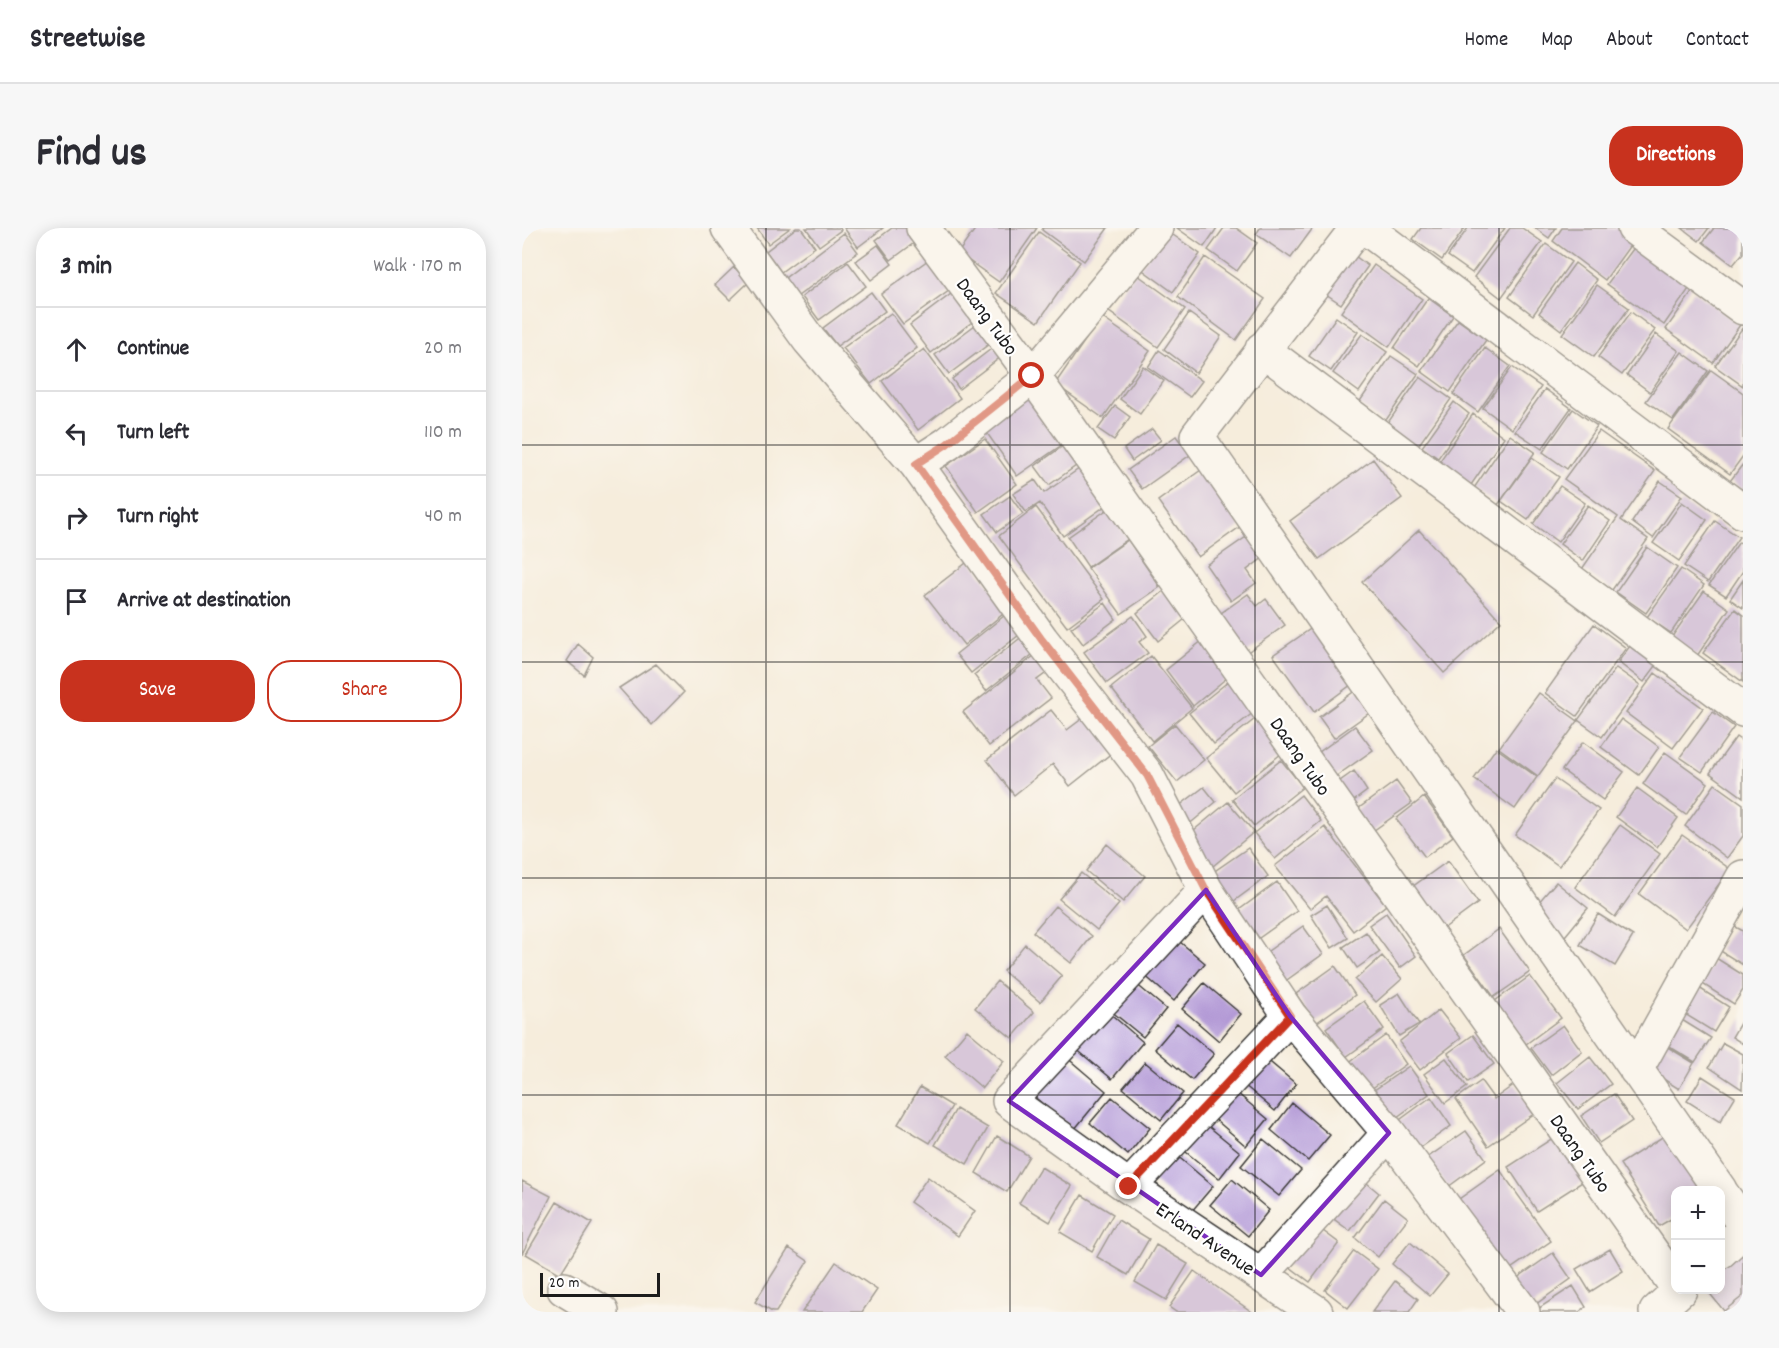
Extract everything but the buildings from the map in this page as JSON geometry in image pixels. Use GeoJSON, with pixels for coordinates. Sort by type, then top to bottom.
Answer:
{"type":"FeatureCollection","features":[{"type":"Feature","properties":{"kind":"street"},"geometry":{"type":"LineString","coordinates":[[728,228],[809,340],[916,464],[1042,640],[1147,775],[1206,890],[1290,1016],[1389,1132],[1523,1312]]}},
{"type":"Feature","properties":{"kind":"street","name":"Daang Tubo"},"geometry":{"type":"LineString","coordinates":[[923,228],[1032,376],[1677,1297]]}},
{"type":"Feature","properties":{"kind":"street"},"geometry":{"type":"LineString","coordinates":[[916,464],[947,444],[1032,376],[1156,228]]}},
{"type":"Feature","properties":{"kind":"street"},"geometry":{"type":"LineString","coordinates":[[1357,228],[1197,436],[1717,1186]]}},
{"type":"Feature","properties":{"kind":"street"},"geometry":{"type":"LineString","coordinates":[[1366,228],[1743,512]]}},
{"type":"Feature","properties":{"kind":"street"},"geometry":{"type":"LineString","coordinates":[[1634,228],[1743,308]]}},
{"type":"Feature","properties":{"kind":"street"},"geometry":{"type":"LineString","coordinates":[[1262,349],[1743,710]]}},
{"type":"Feature","properties":{"kind":"street"},"geometry":{"type":"LineString","coordinates":[[1636,1070],[1743,877]]}},
{"type":"Feature","properties":{"kind":"street","name":"Erland Avenue"},"geometry":{"type":"LineString","coordinates":[[1206,890],[1009,1101],[1129,1187],[1316,1312]]}},
{"type":"Feature","properties":{"kind":"street"},"geometry":{"type":"LineString","coordinates":[[1129,1187],[1290,1016]]}},
{"type":"Feature","properties":{"kind":"street"},"geometry":{"type":"LineString","coordinates":[[1261,1275],[1389,1132]]}},
{"type":"Feature","properties":{"kind":"street"},"geometry":{"type":"LineString","coordinates":[[1725,1198],[1743,1223]]}},
{"type":"Feature","properties":{"kind":"street"},"geometry":{"type":"LineString","coordinates":[[1725,1247],[1743,1231]]}},
{"type":"Feature","properties":{"kind":"street"},"geometry":{"type":"LineString","coordinates":[[564,1289],[602,1312]]}},
{"type":"Feature","properties":{"kind":"highlighted area"},"geometry":{"type":"Polygon","coordinates":[[[1206,890],[1290,1016],[1389,1133],[1261,1275],[1009,1101],[1206,890]]]}},
{"type":"Feature","properties":{"kind":"route"},"geometry":{"type":"LineString","coordinates":[[1032,376],[947,444],[916,464],[1042,640],[1147,775],[1206,890],[1290,1016],[1129,1187]]}}]}
